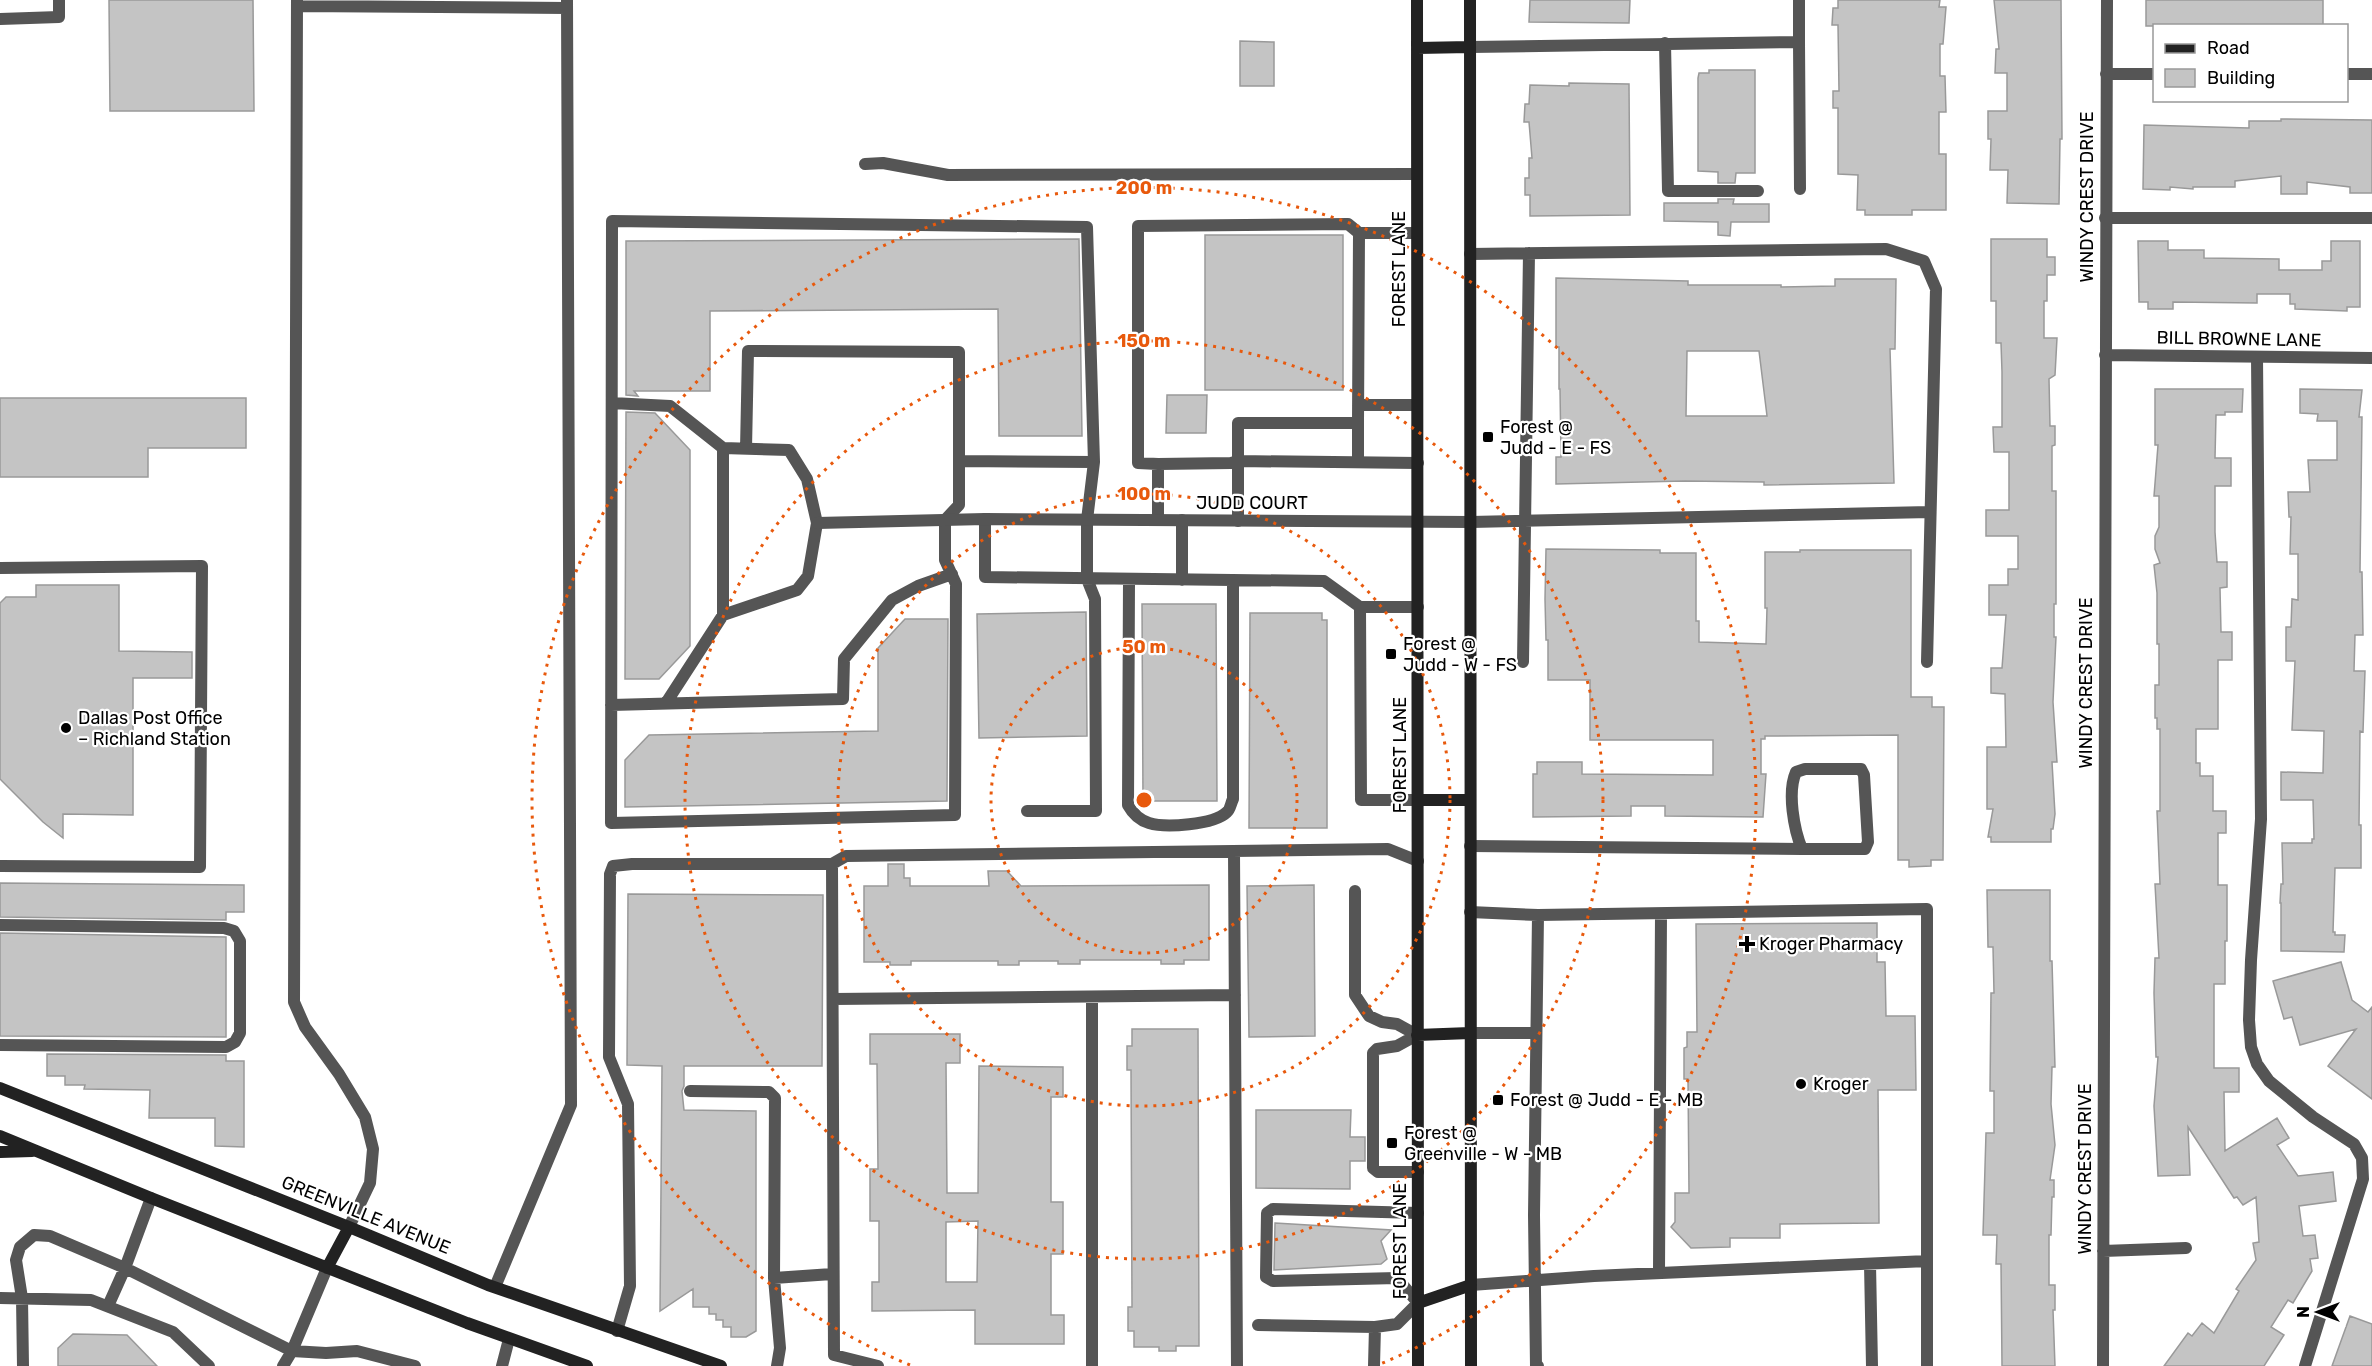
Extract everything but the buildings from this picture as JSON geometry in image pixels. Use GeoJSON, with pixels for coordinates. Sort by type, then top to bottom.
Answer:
{"type":"FeatureCollection","features":[{"type":"Feature","properties":{"kind":"main road","name":"FOREST LANE"},"geometry":{"type":"LineString","coordinates":[[1417,0],[1418,1366]]}},
{"type":"Feature","properties":{"kind":"main road"},"geometry":{"type":"LineString","coordinates":[[1470,0],[1471,1366]]}},
{"type":"Feature","properties":{"kind":"main road"},"geometry":{"type":"LineString","coordinates":[[1417,48],[1470,46]]}},
{"type":"Feature","properties":{"kind":"main road"},"geometry":{"type":"LineString","coordinates":[[1418,800],[1470,800]]}},
{"type":"Feature","properties":{"kind":"main road"},"geometry":{"type":"LineString","coordinates":[[1417,1035],[1470,1033]]}},
{"type":"Feature","properties":{"kind":"main road","name":"GREENVILLE AVENUE"},"geometry":{"type":"LineString","coordinates":[[0,1088],[495,1287],[721,1366]]}},
{"type":"Feature","properties":{"kind":"main road"},"geometry":{"type":"LineString","coordinates":[[0,1136],[327,1268],[509,1339],[587,1366]]}},
{"type":"Feature","properties":{"kind":"main road"},"geometry":{"type":"LineString","coordinates":[[0,1152],[36,1151]]}},
{"type":"Feature","properties":{"kind":"main road"},"geometry":{"type":"LineString","coordinates":[[327,1268],[349,1227]]}},
{"type":"Feature","properties":{"kind":"main road"},"geometry":{"type":"LineString","coordinates":[[1418,1303],[1471,1285]]}},
{"type":"Feature","properties":{"kind":"street"},"geometry":{"type":"LineString","coordinates":[[0,19],[59,17],[59,0]]}},
{"type":"Feature","properties":{"kind":"street"},"geometry":{"type":"LineString","coordinates":[[1799,0],[1800,189]]}},
{"type":"Feature","properties":{"kind":"street","name":"WINDY CREST DRIVE"},"geometry":{"type":"LineString","coordinates":[[2103,1366],[2107,0]]}},
{"type":"Feature","properties":{"kind":"street"},"geometry":{"type":"LineString","coordinates":[[349,1227],[370,1183],[373,1149],[365,1117],[339,1074],[306,1027],[294,1002],[297,3],[567,4],[571,1105],[495,1287]]}},
{"type":"Feature","properties":{"kind":"street"},"geometry":{"type":"LineString","coordinates":[[1470,46],[1798,42]]}},
{"type":"Feature","properties":{"kind":"street"},"geometry":{"type":"LineString","coordinates":[[1665,43],[1668,191],[1758,191]]}},
{"type":"Feature","properties":{"kind":"street"},"geometry":{"type":"LineString","coordinates":[[2106,74],[2153,74]]}},
{"type":"Feature","properties":{"kind":"street"},"geometry":{"type":"LineString","coordinates":[[2348,74],[2372,74]]}},
{"type":"Feature","properties":{"kind":"street"},"geometry":{"type":"LineString","coordinates":[[865,164],[883,162],[948,175],[1417,174]]}},
{"type":"Feature","properties":{"kind":"street"},"geometry":{"type":"LineString","coordinates":[[2105,218],[2372,218]]}},
{"type":"Feature","properties":{"kind":"street"},"geometry":{"type":"LineString","coordinates":[[746,449],[748,351],[959,352],[959,505],[945,520],[945,560],[956,584],[955,814],[611,823],[612,221],[1087,227],[1094,462],[1087,520],[1087,579],[1095,599],[1096,811],[1027,811]]}},
{"type":"Feature","properties":{"kind":"street"},"geometry":{"type":"LineString","coordinates":[[1417,233],[1359,233],[1348,224],[1138,225],[1138,464],[1238,461],[1418,463]]}},
{"type":"Feature","properties":{"kind":"street"},"geometry":{"type":"LineString","coordinates":[[1358,462],[1359,233]]}},
{"type":"Feature","properties":{"kind":"street"},"geometry":{"type":"LineString","coordinates":[[1470,254],[1886,249],[1924,261],[1936,289],[1927,662]]}},
{"type":"Feature","properties":{"kind":"street"},"geometry":{"type":"LineString","coordinates":[[1523,662],[1529,253]]}},
{"type":"Feature","properties":{"kind":"street","name":"BILL BROWNE LANE"},"geometry":{"type":"LineString","coordinates":[[2105,355],[2372,358]]}},
{"type":"Feature","properties":{"kind":"street"},"geometry":{"type":"LineString","coordinates":[[2256,357],[2261,819],[2251,960],[2251,1047],[2256,1064],[2269,1081],[2313,1117],[2354,1144],[2362,1158],[2363,1179],[2305,1366]]}},
{"type":"Feature","properties":{"kind":"street"},"geometry":{"type":"LineString","coordinates":[[612,403],[670,406],[723,448],[789,450],[807,479],[817,523],[808,576],[797,590],[723,615]]}},
{"type":"Feature","properties":{"kind":"street"},"geometry":{"type":"LineString","coordinates":[[1358,405],[1417,405]]}},
{"type":"Feature","properties":{"kind":"street"},"geometry":{"type":"LineString","coordinates":[[1238,521],[1238,423],[1358,423]]}},
{"type":"Feature","properties":{"kind":"street"},"geometry":{"type":"LineString","coordinates":[[666,703],[723,615],[723,448]]}},
{"type":"Feature","properties":{"kind":"street"},"geometry":{"type":"LineString","coordinates":[[959,461],[1094,462]]}},
{"type":"Feature","properties":{"kind":"street"},"geometry":{"type":"LineString","coordinates":[[1158,464],[1158,520]]}},
{"type":"Feature","properties":{"kind":"street","name":"JUDD COURT"},"geometry":{"type":"LineString","coordinates":[[817,523],[985,519],[1471,522],[1930,512]]}},
{"type":"Feature","properties":{"kind":"street"},"geometry":{"type":"LineString","coordinates":[[985,519],[986,578],[1324,581],[1360,607],[1418,607]]}},
{"type":"Feature","properties":{"kind":"street"},"geometry":{"type":"LineString","coordinates":[[1182,520],[1182,580]]}},
{"type":"Feature","properties":{"kind":"street"},"geometry":{"type":"LineString","coordinates":[[0,568],[202,566],[200,867],[0,866]]}},
{"type":"Feature","properties":{"kind":"street"},"geometry":{"type":"LineString","coordinates":[[611,705],[843,699],[844,659],[892,600],[918,586],[951,574]]}},
{"type":"Feature","properties":{"kind":"street"},"geometry":{"type":"LineString","coordinates":[[1129,580],[1128,805],[1133,814],[1149,823],[1192,825],[1227,812],[1233,799],[1233,580]]}},
{"type":"Feature","properties":{"kind":"street"},"geometry":{"type":"LineString","coordinates":[[1360,607],[1361,800],[1418,800]]}},
{"type":"Feature","properties":{"kind":"street"},"geometry":{"type":"LineString","coordinates":[[1470,846],[1802,849],[1865,849],[1868,842],[1864,775],[1861,769],[1805,769],[1796,772],[1792,780],[1795,831],[1802,849]]}},
{"type":"Feature","properties":{"kind":"street"},"geometry":{"type":"LineString","coordinates":[[617,1331],[630,1286],[629,1138],[628,1104],[609,1057],[610,874],[613,866],[632,864],[832,864],[846,856],[1388,849],[1418,861]]}},
{"type":"Feature","properties":{"kind":"street"},"geometry":{"type":"LineString","coordinates":[[1234,852],[1237,1366]]}},
{"type":"Feature","properties":{"kind":"street"},"geometry":{"type":"LineString","coordinates":[[832,864],[834,1355],[878,1366]]}},
{"type":"Feature","properties":{"kind":"street"},"geometry":{"type":"LineString","coordinates":[[1355,891],[1355,995],[1360,1006],[1369,1016],[1382,1022],[1397,1024],[1417,1035]]}},
{"type":"Feature","properties":{"kind":"street"},"geometry":{"type":"LineString","coordinates":[[1470,912],[1538,915],[1927,909],[1927,1366]]}},
{"type":"Feature","properties":{"kind":"street"},"geometry":{"type":"LineString","coordinates":[[1659,1273],[1661,914]]}},
{"type":"Feature","properties":{"kind":"street"},"geometry":{"type":"LineString","coordinates":[[1538,915],[1534,1215],[1536,1365],[1538,1366]]}},
{"type":"Feature","properties":{"kind":"street"},"geometry":{"type":"LineString","coordinates":[[0,926],[224,928],[234,931],[240,940],[240,1033],[235,1042],[226,1047],[0,1045]]}},
{"type":"Feature","properties":{"kind":"street"},"geometry":{"type":"LineString","coordinates":[[833,999],[1235,995]]}},
{"type":"Feature","properties":{"kind":"street"},"geometry":{"type":"LineString","coordinates":[[1092,997],[1092,1366]]}},
{"type":"Feature","properties":{"kind":"street"},"geometry":{"type":"LineString","coordinates":[[1470,1033],[1536,1033]]}},
{"type":"Feature","properties":{"kind":"street"},"geometry":{"type":"LineString","coordinates":[[1417,1035],[1397,1046],[1377,1049],[1373,1053],[1373,1168],[1378,1172],[1418,1172]]}},
{"type":"Feature","properties":{"kind":"street"},"geometry":{"type":"LineString","coordinates":[[690,1091],[769,1092],[775,1098],[774,1278],[780,1348],[777,1366]]}},
{"type":"Feature","properties":{"kind":"street"},"geometry":{"type":"LineString","coordinates":[[108,1306],[151,1198]]}},
{"type":"Feature","properties":{"kind":"street"},"geometry":{"type":"LineString","coordinates":[[1258,1325],[1375,1327],[1397,1324],[1418,1303],[1397,1278],[1273,1281],[1266,1277],[1267,1213],[1273,1209],[1418,1213]]}},
{"type":"Feature","properties":{"kind":"street"},"geometry":{"type":"LineString","coordinates":[[23,1366],[22,1298],[16,1260],[20,1247],[34,1235],[50,1236],[125,1268],[292,1351],[326,1353],[357,1351],[409,1365]]}},
{"type":"Feature","properties":{"kind":"street"},"geometry":{"type":"LineString","coordinates":[[2103,1251],[2186,1248]]}},
{"type":"Feature","properties":{"kind":"street"},"geometry":{"type":"LineString","coordinates":[[1471,1285],[1536,1279],[1927,1261]]}},
{"type":"Feature","properties":{"kind":"street"},"geometry":{"type":"LineString","coordinates":[[1870,1264],[1872,1366]]}},
{"type":"Feature","properties":{"kind":"street"},"geometry":{"type":"LineString","coordinates":[[283,1366],[292,1351],[327,1268]]}},
{"type":"Feature","properties":{"kind":"street"},"geometry":{"type":"LineString","coordinates":[[774,1278],[832,1274]]}},
{"type":"Feature","properties":{"kind":"street"},"geometry":{"type":"LineString","coordinates":[[0,1298],[91,1300],[173,1332],[209,1366]]}},
{"type":"Feature","properties":{"kind":"street"},"geometry":{"type":"LineString","coordinates":[[1374,1366],[1375,1327]]}},
{"type":"Feature","properties":{"kind":"street"},"geometry":{"type":"LineString","coordinates":[[502,1366],[509,1339]]}},
{"type":"Feature","properties":{"kind":"place","name":"Forest @ Judd - E - FS"},"geometry":{"type":"Point","coordinates":[1488,437]}},
{"type":"Feature","properties":{"kind":"place","name":"Forest @ Judd - W - FS"},"geometry":{"type":"Point","coordinates":[1391,654]}},
{"type":"Feature","properties":{"kind":"place","name":"Dallas Post Office – Richland Station"},"geometry":{"type":"Point","coordinates":[66,728]}},
{"type":"Feature","properties":{"kind":"place","name":"Kroger Pharmacy"},"geometry":{"type":"Point","coordinates":[1747,944]}},
{"type":"Feature","properties":{"kind":"place","name":"Kroger"},"geometry":{"type":"Point","coordinates":[1801,1084]}},
{"type":"Feature","properties":{"kind":"place","name":"Forest @ Judd - E - MB"},"geometry":{"type":"Point","coordinates":[1498,1100]}},
{"type":"Feature","properties":{"kind":"place","name":"Forest @ Greenville - W - MB"},"geometry":{"type":"Point","coordinates":[1392,1143]}}]}
